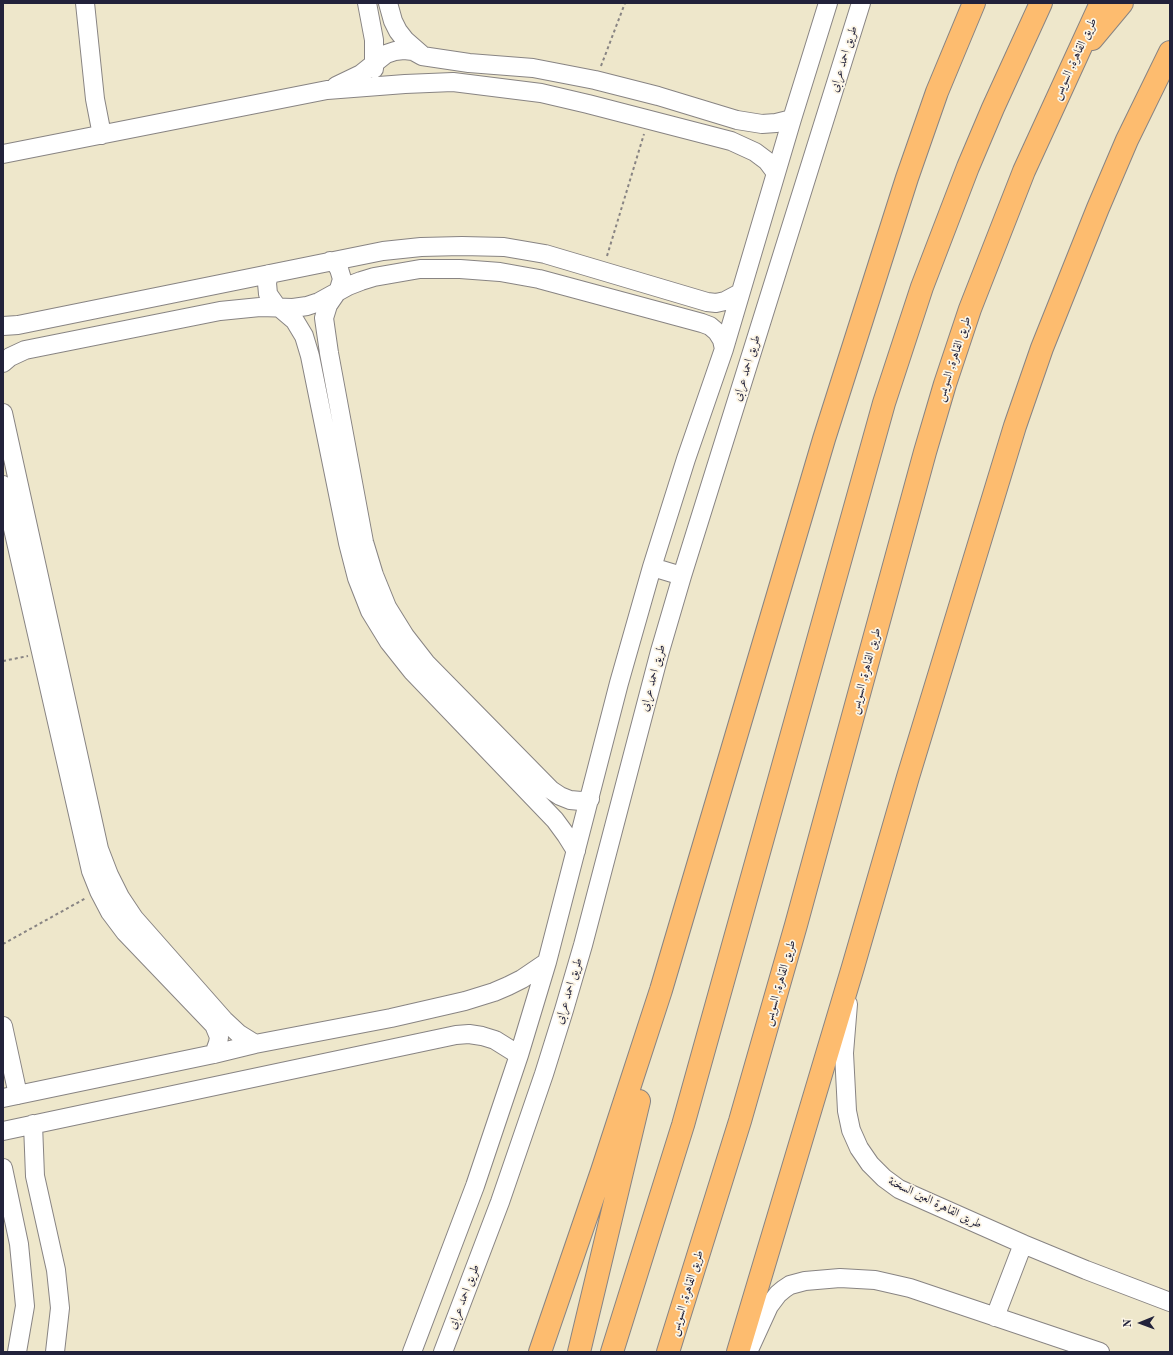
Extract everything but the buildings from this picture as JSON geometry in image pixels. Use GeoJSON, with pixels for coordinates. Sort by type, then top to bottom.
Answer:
{"type":"FeatureCollection","features":[{"type":"Feature","properties":{"kind":"highway"},"geometry":{"type":"LineString","coordinates":[[540,1352],[604,1163],[660,990],[817,462],[909,171],[937,92],[974,3]]}},
{"type":"Feature","properties":{"kind":"highway"},"geometry":{"type":"LineString","coordinates":[[612,1352],[685,1118],[884,403],[922,287],[947,220],[993,108],[1041,3]]}},
{"type":"Feature","properties":{"kind":"highway","name":"طريق القاهرة, السويس"},"geometry":{"type":"LineString","coordinates":[[668,1352],[738,1128],[794,932],[925,452],[945,384],[970,309],[1024,171],[1100,3]]}},
{"type":"Feature","properties":{"kind":"highway"},"geometry":{"type":"LineString","coordinates":[[1075,58],[1122,3]]}},
{"type":"Feature","properties":{"kind":"highway"},"geometry":{"type":"LineString","coordinates":[[738,1352],[908,777],[1015,426],[1042,348],[1127,140],[1170,52]]}},
{"type":"Feature","properties":{"kind":"highway"},"geometry":{"type":"LineString","coordinates":[[579,1352],[646,1067],[660,990]]}},
{"type":"Feature","properties":{"kind":"street"},"geometry":{"type":"LineString","coordinates":[[85,3],[95,99],[102,135]]}},
{"type":"Feature","properties":{"kind":"street"},"geometry":{"type":"LineString","coordinates":[[367,3],[373,30],[375,77],[382,86]]}},
{"type":"Feature","properties":{"kind":"street"},"geometry":{"type":"LineString","coordinates":[[388,3],[393,21],[398,31],[422,56],[429,72],[427,83]]}},
{"type":"Feature","properties":{"kind":"street"},"geometry":{"type":"LineString","coordinates":[[412,1352],[475,1186],[519,1055],[547,962],[621,675],[652,567],[686,459],[724,349],[828,3]]}},
{"type":"Feature","properties":{"kind":"street","name":"طريق احمد عرابى"},"geometry":{"type":"LineString","coordinates":[[443,1352],[505,1187],[544,1074],[564,1010],[583,945],[658,659],[682,576],[861,3]]}},
{"type":"Feature","properties":{"kind":"street"},"geometry":{"type":"LineString","coordinates":[[328,90],[361,74],[386,54],[395,51],[413,51],[422,56],[469,63],[533,68],[595,80],[658,96],[737,120],[762,124],[776,123],[792,119]]}},
{"type":"Feature","properties":{"kind":"street"},"geometry":{"type":"LineString","coordinates":[[3,154],[328,90],[454,82],[541,93],[731,141],[755,152],[767,161],[776,173]]}},
{"type":"Feature","properties":{"kind":"street"},"geometry":{"type":"LineString","coordinates":[[731,141],[737,120]]}},
{"type":"Feature","properties":{"kind":"street"},"geometry":{"type":"LineString","coordinates":[[25,350],[17,348],[12,340],[10,326],[330,261],[383,251],[422,247],[504,247],[546,254],[707,302],[716,303],[729,300],[740,293]]}},
{"type":"Feature","properties":{"kind":"street"},"geometry":{"type":"LineString","coordinates":[[330,261],[336,264],[341,274],[341,284],[328,305],[324,318],[329,353],[364,542],[374,575],[387,607],[405,636],[426,663],[551,790],[570,800],[581,801],[590,799]]}},
{"type":"Feature","properties":{"kind":"street"},"geometry":{"type":"LineString","coordinates":[[3,364],[17,352],[25,350],[220,311],[246,307],[293,308],[306,306],[319,302],[348,286],[374,277],[420,269],[460,269],[500,272],[539,279],[710,326],[717,332],[722,340],[724,349]]}},
{"type":"Feature","properties":{"kind":"street"},"geometry":{"type":"LineString","coordinates":[[269,274],[267,283],[268,294],[275,304],[295,321],[304,336],[310,356],[348,544],[357,578],[370,612],[389,642],[412,671],[541,806],[562,830],[576,851]]}},
{"type":"Feature","properties":{"kind":"street"},"geometry":{"type":"LineString","coordinates":[[688,319],[694,297]]}},
{"type":"Feature","properties":{"kind":"street"},"geometry":{"type":"LineString","coordinates":[[310,356],[319,351],[329,353]]}},
{"type":"Feature","properties":{"kind":"street"},"geometry":{"type":"LineString","coordinates":[[3,413],[98,842],[109,875],[120,897],[134,918],[232,1028],[255,1044]]}},
{"type":"Feature","properties":{"kind":"street"},"geometry":{"type":"LineString","coordinates":[[3,485],[85,851],[91,871],[110,912],[125,932],[214,1025],[218,1037],[218,1043],[214,1054]]}},
{"type":"Feature","properties":{"kind":"street"},"geometry":{"type":"LineString","coordinates":[[652,567],[682,576]]}},
{"type":"Feature","properties":{"kind":"street"},"geometry":{"type":"LineString","coordinates":[[541,806],[551,790]]}},
{"type":"Feature","properties":{"kind":"street"},"geometry":{"type":"LineString","coordinates":[[3,1026],[11,1097],[255,1044],[391,1018],[465,1001],[494,992],[522,979],[547,962]]}},
{"type":"Feature","properties":{"kind":"street","name":"طريق القاهرة العين السخنة"},"geometry":{"type":"LineString","coordinates":[[853,967],[845,1046],[847,1111],[851,1130],[859,1148],[879,1174],[899,1188],[1023,1244],[1170,1302]]}},
{"type":"Feature","properties":{"kind":"street"},"geometry":{"type":"LineString","coordinates":[[391,1018],[398,1047]]}},
{"type":"Feature","properties":{"kind":"street"},"geometry":{"type":"LineString","coordinates":[[3,1131],[456,1035],[470,1034],[495,1040],[519,1055]]}},
{"type":"Feature","properties":{"kind":"street"},"geometry":{"type":"LineString","coordinates":[[33,1124],[35,1176],[56,1270],[60,1308],[55,1352]]}},
{"type":"Feature","properties":{"kind":"street"},"geometry":{"type":"LineString","coordinates":[[3,1168],[19,1244],[25,1306],[17,1352]]}},
{"type":"Feature","properties":{"kind":"street"},"geometry":{"type":"LineString","coordinates":[[14,1218],[42,1212]]}},
{"type":"Feature","properties":{"kind":"street"},"geometry":{"type":"LineString","coordinates":[[995,1317],[1023,1244]]}},
{"type":"Feature","properties":{"kind":"street"},"geometry":{"type":"LineString","coordinates":[[748,1352],[773,1299],[778,1294],[790,1285],[805,1281],[840,1278],[881,1281],[910,1288],[1100,1352]]}},
{"type":"Feature","properties":{"kind":"street"},"geometry":{"type":"LineString","coordinates":[[425,1316],[452,1328]]}},
{"type":"Feature","properties":{"kind":"path"},"geometry":{"type":"LineString","coordinates":[[595,80],[624,3]]}},
{"type":"Feature","properties":{"kind":"path"},"geometry":{"type":"LineString","coordinates":[[603,271],[649,120]]}},
{"type":"Feature","properties":{"kind":"path"},"geometry":{"type":"LineString","coordinates":[[3,661],[40,653]]}},
{"type":"Feature","properties":{"kind":"path"},"geometry":{"type":"LineString","coordinates":[[3,944],[99,891]]}}]}
